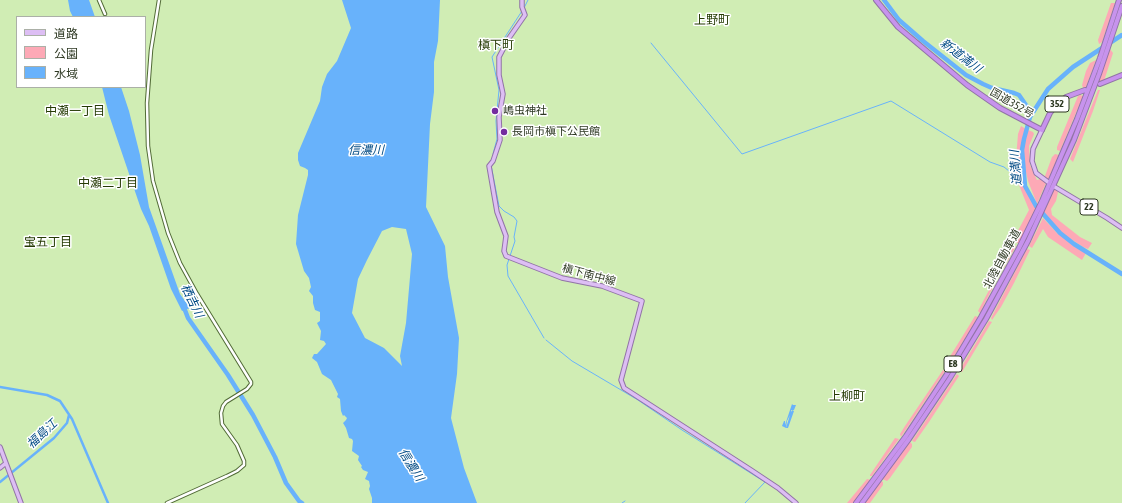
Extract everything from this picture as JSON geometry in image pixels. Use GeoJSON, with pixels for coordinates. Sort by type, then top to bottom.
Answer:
{"type":"FeatureCollection","features":[{"type":"Feature","properties":{"kind":"highway","name":"国道352号"},"geometry":{"type":"LineString","coordinates":[[876,0],[898,27],[967,85],[1000,108],[1042,130],[1050,113],[1057,104],[1066,97],[1085,90]]}},
{"type":"Feature","properties":{"kind":"highway","name":"北陸自動車道"},"geometry":{"type":"LineString","coordinates":[[862,503],[909,439],[962,359],[1010,274],[1038,217],[1042,201],[1077,119],[1100,58],[1119,0]]}},
{"type":"Feature","properties":{"kind":"highway","name":"北陸自動車道"},"geometry":{"type":"LineString","coordinates":[[856,503],[906,436],[955,362],[1045,205],[1074,140],[1113,35],[1122,6]]}},
{"type":"Feature","properties":{"kind":"highway"},"geometry":{"type":"LineString","coordinates":[[1100,84],[1122,74]]}},
{"type":"Feature","properties":{"kind":"main road","name":"槇下南中線"},"geometry":{"type":"LineString","coordinates":[[522,0],[524,15],[499,57],[499,75],[504,92],[499,117],[500,140],[490,166],[497,212],[506,236],[504,251],[506,256],[562,278],[606,288],[642,301],[621,380],[624,388],[778,488],[796,503]]}},
{"type":"Feature","properties":{"kind":"main road"},"geometry":{"type":"LineString","coordinates":[[1042,130],[1033,150],[1032,161],[1036,173],[1048,182]]}},
{"type":"Feature","properties":{"kind":"main road","name":"22"},"geometry":{"type":"LineString","coordinates":[[1055,187],[1122,228]]}},
{"type":"Feature","properties":{"kind":"main road"},"geometry":{"type":"LineString","coordinates":[[0,447],[21,503]]}},
{"type":"Feature","properties":{"kind":"main road"},"geometry":{"type":"LineString","coordinates":[[0,468],[6,463]]}},
{"type":"Feature","properties":{"kind":"street"},"geometry":{"type":"LineString","coordinates":[[99,0],[105,14]]}},
{"type":"Feature","properties":{"kind":"street"},"geometry":{"type":"LineString","coordinates":[[159,0],[151,50],[147,103],[148,146],[153,181],[168,233],[180,263],[197,294],[251,382],[250,386],[226,402],[222,410],[221,421],[240,452],[244,465],[237,471],[227,476],[167,503]]}},
{"type":"Feature","properties":{"kind":"green space"},"geometry":{"type":"Polygon","coordinates":[[[1111,3],[1115,3],[1102,42],[1099,44],[1098,40],[1111,3]]]}},
{"type":"Feature","properties":{"kind":"green space"},"geometry":{"type":"Polygon","coordinates":[[[1110,49],[1113,53],[1104,81],[1100,82],[1098,81],[1110,49]]]}},
{"type":"Feature","properties":{"kind":"green space"},"geometry":{"type":"Polygon","coordinates":[[[1096,60],[1086,87],[1083,88],[1082,85],[1086,71],[1090,63],[1096,60]]]}},
{"type":"Feature","properties":{"kind":"green space"},"geometry":{"type":"Polygon","coordinates":[[[1098,90],[1100,90],[1093,111],[1073,162],[1070,159],[1098,90]]]}},
{"type":"Feature","properties":{"kind":"green space"},"geometry":{"type":"Polygon","coordinates":[[[1078,96],[1083,96],[1060,151],[1057,150],[1078,96]]]}},
{"type":"Feature","properties":{"kind":"green space"},"geometry":{"type":"Polygon","coordinates":[[[1021,126],[1026,129],[1021,150],[1024,185],[1036,208],[1019,243],[1017,243],[1013,240],[1029,210],[1015,175],[1013,174],[1012,168],[1016,159],[1018,134],[1021,126]]]}},
{"type":"Feature","properties":{"kind":"green space"},"geometry":{"type":"Polygon","coordinates":[[[1028,130],[1034,134],[1029,146],[1030,165],[1037,180],[1040,179],[1046,183],[1037,204],[1028,181],[1024,163],[1023,150],[1028,130]]]}},
{"type":"Feature","properties":{"kind":"green space"},"geometry":{"type":"Polygon","coordinates":[[[1055,154],[1059,155],[1048,180],[1044,178],[1052,157],[1055,154]]]}},
{"type":"Feature","properties":{"kind":"green space"},"geometry":{"type":"Polygon","coordinates":[[[1055,188],[1058,192],[1056,201],[1051,209],[1052,215],[1080,237],[1092,243],[1088,249],[1060,232],[1047,218],[1043,211],[1055,188]]]}},
{"type":"Feature","properties":{"kind":"green space"},"geometry":{"type":"Polygon","coordinates":[[[1043,218],[1057,233],[1086,253],[1082,260],[1048,237],[1043,229],[1032,248],[1029,246],[1043,218]]]}},
{"type":"Feature","properties":{"kind":"green space"},"geometry":{"type":"Polygon","coordinates":[[[1013,245],[1016,246],[980,313],[978,311],[1013,245]]]}},
{"type":"Feature","properties":{"kind":"green space"},"geometry":{"type":"Polygon","coordinates":[[[1027,249],[1030,250],[1014,283],[992,320],[991,318],[1027,249]]]}},
{"type":"Feature","properties":{"kind":"green space"},"geometry":{"type":"Polygon","coordinates":[[[975,316],[978,317],[947,368],[946,363],[975,316]]]}},
{"type":"Feature","properties":{"kind":"green space"},"geometry":{"type":"Polygon","coordinates":[[[989,321],[992,322],[962,372],[959,371],[989,321]]]}},
{"type":"Feature","properties":{"kind":"green space"},"geometry":{"type":"Polygon","coordinates":[[[943,370],[945,371],[901,437],[900,434],[905,426],[943,370]]]}},
{"type":"Feature","properties":{"kind":"green space"},"geometry":{"type":"Polygon","coordinates":[[[957,374],[959,376],[929,422],[915,442],[912,441],[957,374]]]}},
{"type":"Feature","properties":{"kind":"green space"},"geometry":{"type":"Polygon","coordinates":[[[895,438],[899,439],[872,476],[870,476],[870,475],[895,438]]]}},
{"type":"Feature","properties":{"kind":"green space"},"geometry":{"type":"Polygon","coordinates":[[[910,442],[912,447],[890,478],[887,481],[882,479],[910,442]]]}},
{"type":"Feature","properties":{"kind":"green space"},"geometry":{"type":"Polygon","coordinates":[[[867,479],[871,480],[853,503],[847,503],[867,479]]]}},
{"type":"Feature","properties":{"kind":"green space"},"geometry":{"type":"Polygon","coordinates":[[[881,481],[883,482],[883,485],[870,503],[864,503],[881,481]]]}},
{"type":"Feature","properties":{"kind":"water"},"geometry":{"type":"Polygon","coordinates":[[[68,0],[89,0],[95,16],[72,16],[68,0]]]}},
{"type":"Feature","properties":{"kind":"water","name":"信濃川"},"geometry":{"type":"Polygon","coordinates":[[[342,0],[440,0],[438,41],[434,62],[434,92],[430,124],[426,207],[445,246],[448,277],[459,338],[457,374],[451,418],[464,468],[477,503],[372,503],[369,481],[365,479],[368,472],[363,470],[358,460],[359,456],[352,451],[353,441],[349,438],[343,423],[347,418],[344,415],[343,416],[341,411],[340,399],[337,397],[338,394],[331,380],[322,374],[317,362],[312,358],[314,354],[317,354],[326,344],[324,341],[320,340],[321,331],[317,323],[320,321],[320,312],[315,310],[313,296],[309,291],[311,287],[309,278],[304,271],[296,244],[298,215],[308,175],[308,170],[300,166],[298,153],[320,101],[322,87],[327,74],[337,61],[351,28],[342,0]],[[392,227],[382,231],[358,279],[352,313],[365,338],[384,348],[402,366],[400,356],[406,323],[412,254],[406,229],[392,227]]]}},
{"type":"Feature","properties":{"kind":"water"},"geometry":{"type":"Polygon","coordinates":[[[102,88],[121,88],[129,111],[140,155],[149,207],[180,294],[190,308],[182,311],[171,289],[149,226],[141,209],[109,115],[102,88]]]}},
{"type":"Feature","properties":{"kind":"water"},"geometry":{"type":"Polygon","coordinates":[[[792,404],[796,405],[794,410],[792,410],[794,411],[788,428],[786,428],[782,426],[784,421],[785,425],[792,404]]]}},
{"type":"Feature","properties":{"kind":"waterway"},"geometry":{"type":"LineString","coordinates":[[524,8],[528,0]]}},
{"type":"Feature","properties":{"kind":"waterway","name":"新道満川"},"geometry":{"type":"LineString","coordinates":[[884,0],[899,20],[966,75],[992,88],[1019,95],[1028,108],[1030,117]]}},
{"type":"Feature","properties":{"kind":"waterway"},"geometry":{"type":"LineString","coordinates":[[493,154],[497,139],[496,121],[499,90],[492,57],[522,11]]}},
{"type":"Feature","properties":{"kind":"waterway","name":"道満川"},"geometry":{"type":"LineString","coordinates":[[1122,35],[1073,67],[1048,89],[1030,117],[1022,150],[1025,186],[1036,206],[1060,233],[1074,244],[1122,274]]}},
{"type":"Feature","properties":{"kind":"waterway"},"geometry":{"type":"LineString","coordinates":[[651,43],[742,154],[891,101],[990,162],[1024,176]]}},
{"type":"Feature","properties":{"kind":"waterway"},"geometry":{"type":"LineString","coordinates":[[491,165],[499,206],[517,221],[514,237],[515,241],[507,265],[508,276],[544,338]]}},
{"type":"Feature","properties":{"kind":"waterway","name":"栖吉川"},"geometry":{"type":"LineString","coordinates":[[183,305],[188,318],[228,375],[253,415],[275,457],[286,483],[302,503]]}},
{"type":"Feature","properties":{"kind":"waterway"},"geometry":{"type":"LineString","coordinates":[[546,340],[572,361],[638,400],[682,430],[765,482],[745,503]]}},
{"type":"Feature","properties":{"kind":"waterway"},"geometry":{"type":"LineString","coordinates":[[0,387],[47,395],[60,401],[72,419],[108,503]]}},
{"type":"Feature","properties":{"kind":"waterway","name":"福島江"},"geometry":{"type":"LineString","coordinates":[[0,482],[54,438],[67,423],[69,415]]}},
{"type":"Feature","properties":{"kind":"place","name":"嶋虫神社"},"geometry":{"type":"Point","coordinates":[495,111]}},
{"type":"Feature","properties":{"kind":"place","name":"長岡市槇下公民館"},"geometry":{"type":"Point","coordinates":[504,132]}},
{"type":"Feature","properties":{"kind":"district","name":"上野町"},"geometry":{"type":"Point","coordinates":[712,20]}},
{"type":"Feature","properties":{"kind":"district","name":"槇下町"},"geometry":{"type":"Point","coordinates":[496,45]}},
{"type":"Feature","properties":{"kind":"district","name":"中瀬一丁目"},"geometry":{"type":"Point","coordinates":[75,111]}},
{"type":"Feature","properties":{"kind":"district","name":"中瀬二丁目"},"geometry":{"type":"Point","coordinates":[108,183]}},
{"type":"Feature","properties":{"kind":"district","name":"宝五丁目"},"geometry":{"type":"Point","coordinates":[48,242]}},
{"type":"Feature","properties":{"kind":"district","name":"上柳町"},"geometry":{"type":"Point","coordinates":[847,396]}}]}
